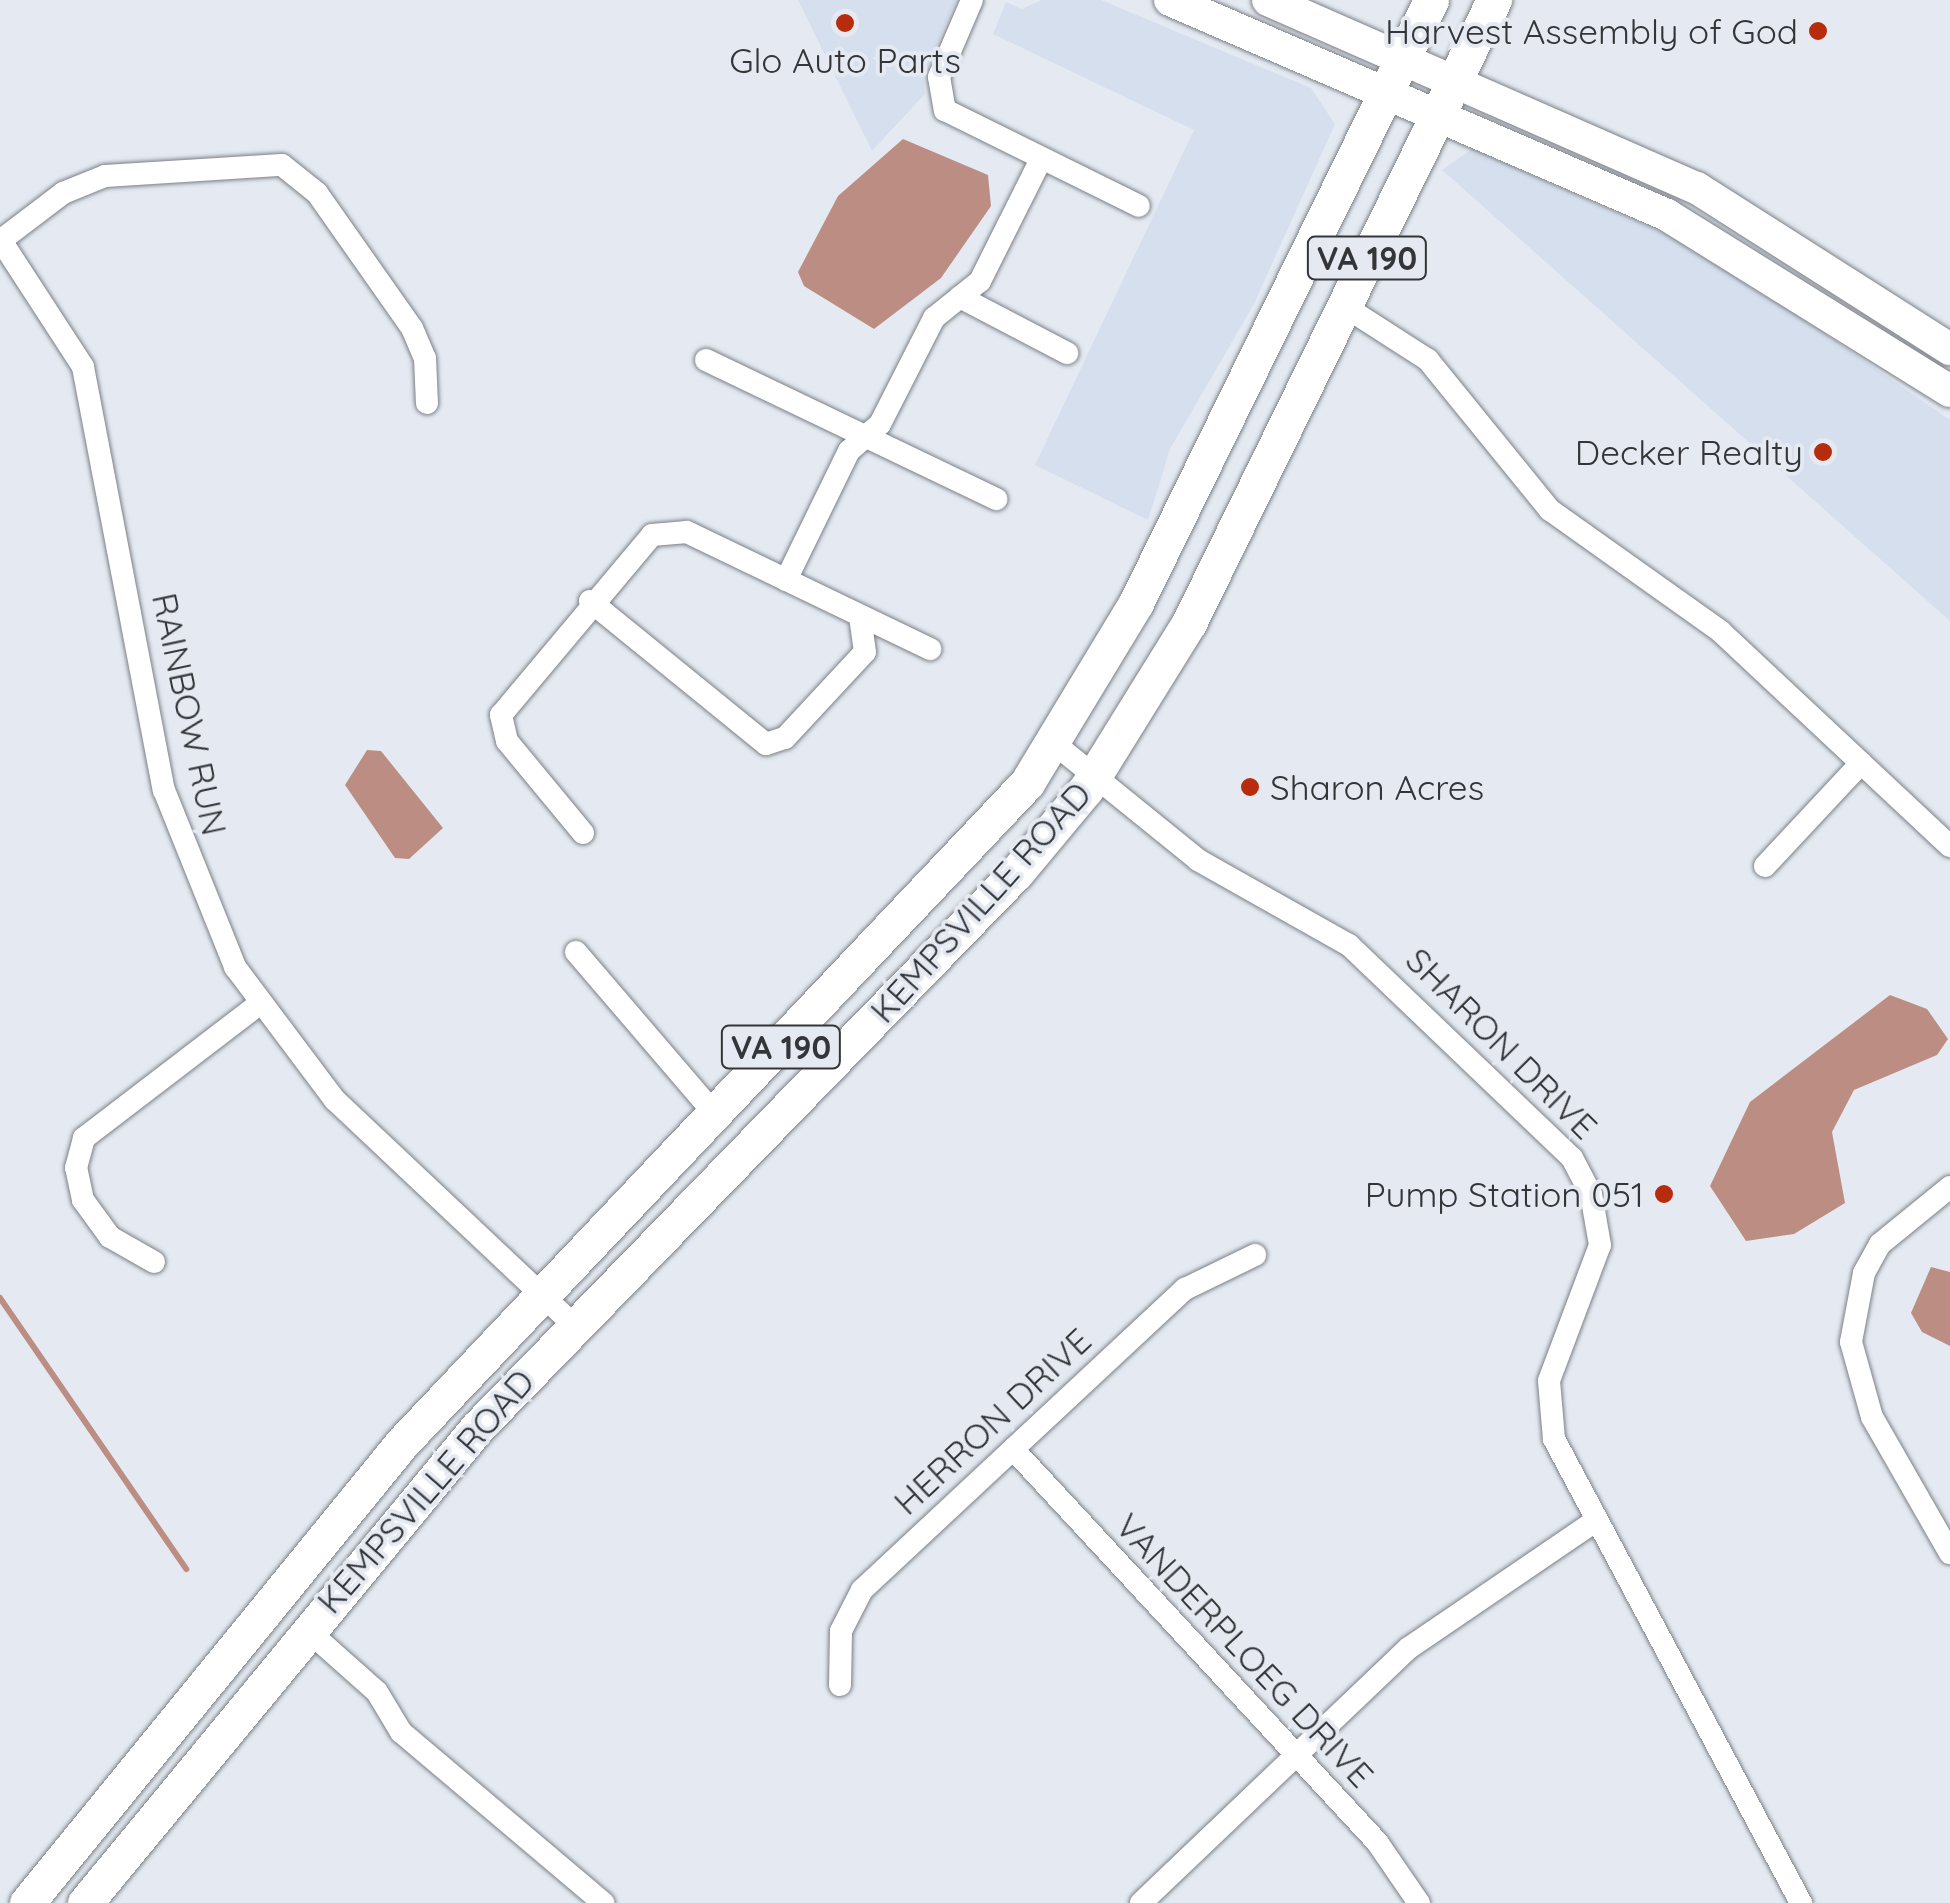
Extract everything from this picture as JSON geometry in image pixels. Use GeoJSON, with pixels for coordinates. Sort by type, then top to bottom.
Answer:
{"type":"FeatureCollection","features":[{"type":"Feature","properties":{"kind":"main road"},"geometry":{"type":"LineString","coordinates":[[1170,0],[1668,214],[1950,391]]}},
{"type":"Feature","properties":{"kind":"main road"},"geometry":{"type":"LineString","coordinates":[[1268,0],[1456,76],[1697,188],[1950,349]]}},
{"type":"Feature","properties":{"kind":"main road","name":"KEMPSVILLE ROAD"},"geometry":{"type":"LineString","coordinates":[[27,1903],[291,1571],[540,1293],[970,851],[1055,744],[1136,603],[1431,0]]}},
{"type":"Feature","properties":{"kind":"main road","name":"KEMPSVILLE ROAD"},"geometry":{"type":"LineString","coordinates":[[85,1903],[305,1628],[574,1325],[1016,873],[1095,776],[1189,623],[1494,0]]}},
{"type":"Feature","properties":{"kind":"street"},"geometry":{"type":"LineString","coordinates":[[972,0],[938,77],[942,104],[1040,161],[1139,206]]}},
{"type":"Feature","properties":{"kind":"street"},"geometry":{"type":"LineString","coordinates":[[786,580],[849,451],[866,436],[934,318],[980,281],[1040,161]]}},
{"type":"Feature","properties":{"kind":"street"},"geometry":{"type":"LineString","coordinates":[[0,240],[62,193],[105,176],[282,165],[316,193],[412,328],[425,358],[427,403]]}},
{"type":"Feature","properties":{"kind":"street","name":"RAINBOW RUN"},"geometry":{"type":"LineString","coordinates":[[0,240],[83,367],[164,790],[202,903],[258,1005],[335,1100],[574,1325]]}},
{"type":"Feature","properties":{"kind":"street"},"geometry":{"type":"LineString","coordinates":[[960,297],[1067,353]]}},
{"type":"Feature","properties":{"kind":"street"},"geometry":{"type":"LineString","coordinates":[[1344,306],[1428,360],[1550,510],[1720,631],[1950,846]]}},
{"type":"Feature","properties":{"kind":"street"},"geometry":{"type":"LineString","coordinates":[[706,360],[996,498]]}},
{"type":"Feature","properties":{"kind":"street"},"geometry":{"type":"LineString","coordinates":[[583,833],[507,741],[500,715],[590,601],[643,542],[671,530],[930,649]]}},
{"type":"Feature","properties":{"kind":"street"},"geometry":{"type":"LineString","coordinates":[[590,601],[766,744],[785,738],[865,652],[860,616]]}},
{"type":"Feature","properties":{"kind":"street","name":"SHARON DRIVE"},"geometry":{"type":"LineString","coordinates":[[1055,744],[1198,860],[1350,944],[1572,1158],[1591,1194],[1600,1245],[1555,1357],[1547,1413],[1594,1522],[1801,1903]]}},
{"type":"Feature","properties":{"kind":"street"},"geometry":{"type":"LineString","coordinates":[[1765,866],[1861,762]]}},
{"type":"Feature","properties":{"kind":"street"},"geometry":{"type":"LineString","coordinates":[[576,952],[715,1114]]}},
{"type":"Feature","properties":{"kind":"street"},"geometry":{"type":"LineString","coordinates":[[154,1262],[110,1236],[83,1200],[76,1168],[84,1138],[258,1005]]}},
{"type":"Feature","properties":{"kind":"street"},"geometry":{"type":"LineString","coordinates":[[1950,1187],[1880,1244],[1864,1272],[1851,1342],[1872,1417],[1950,1553]]}},
{"type":"Feature","properties":{"kind":"street","name":"HERRON DRIVE"},"geometry":{"type":"LineString","coordinates":[[840,1685],[842,1630],[862,1590],[1184,1289],[1255,1255]]}},
{"type":"Feature","properties":{"kind":"street","name":"VANDERPLOEG DRIVE"},"geometry":{"type":"LineString","coordinates":[[1013,1450],[1296,1754],[1419,1903]]}},
{"type":"Feature","properties":{"kind":"street"},"geometry":{"type":"LineString","coordinates":[[1141,1903],[1296,1754],[1454,1612],[1594,1522]]}},
{"type":"Feature","properties":{"kind":"street"},"geometry":{"type":"LineString","coordinates":[[305,1628],[377,1692],[401,1732],[603,1903]]}},
{"type":"Feature","properties":{"kind":"shaded area"},"geometry":{"type":"Polygon","coordinates":[[[798,0],[956,0],[923,77],[925,94],[872,151],[798,0]]]}},
{"type":"Feature","properties":{"kind":"shaded area"},"geometry":{"type":"Polygon","coordinates":[[[1041,0],[1101,0],[1311,88],[1335,124],[1254,304],[1170,449],[1148,520],[1035,465],[1194,130],[993,34],[1006,2],[1022,9],[1041,0]]]}},
{"type":"Feature","properties":{"kind":"shaded area"},"geometry":{"type":"Polygon","coordinates":[[[903,139],[988,175],[991,206],[941,278],[874,329],[804,286],[798,272],[838,196],[903,139]]]}},
{"type":"Feature","properties":{"kind":"shaded area"},"geometry":{"type":"Polygon","coordinates":[[[1472,149],[1708,253],[1950,420],[1950,621],[1442,170],[1472,149]]]}},
{"type":"Feature","properties":{"kind":"shaded area"},"geometry":{"type":"Polygon","coordinates":[[[367,750],[381,751],[443,828],[409,859],[395,858],[345,785],[367,750]]]}},
{"type":"Feature","properties":{"kind":"shaded area"},"geometry":{"type":"Polygon","coordinates":[[[1890,995],[1927,1009],[1948,1039],[1937,1055],[1854,1090],[1832,1132],[1845,1203],[1794,1234],[1746,1241],[1710,1186],[1750,1102],[1890,995]]]}},
{"type":"Feature","properties":{"kind":"shaded area"},"geometry":{"type":"Polygon","coordinates":[[[1931,1267],[1950,1272],[1950,1346],[1922,1332],[1911,1313],[1931,1267]]]}},
{"type":"Feature","properties":{"kind":"waterway"},"geometry":{"type":"LineString","coordinates":[[0,1298],[186,1569]]}},
{"type":"Feature","properties":{"kind":"place","name":"Glo Auto Parts"},"geometry":{"type":"Point","coordinates":[845,23]}},
{"type":"Feature","properties":{"kind":"place","name":"Harvest Assembly of God"},"geometry":{"type":"Point","coordinates":[1818,31]}},
{"type":"Feature","properties":{"kind":"place","name":"Decker Realty"},"geometry":{"type":"Point","coordinates":[1823,452]}},
{"type":"Feature","properties":{"kind":"place","name":"Sharon Acres"},"geometry":{"type":"Point","coordinates":[1250,787]}},
{"type":"Feature","properties":{"kind":"place","name":"Pump Station 051"},"geometry":{"type":"Point","coordinates":[1664,1194]}}]}
